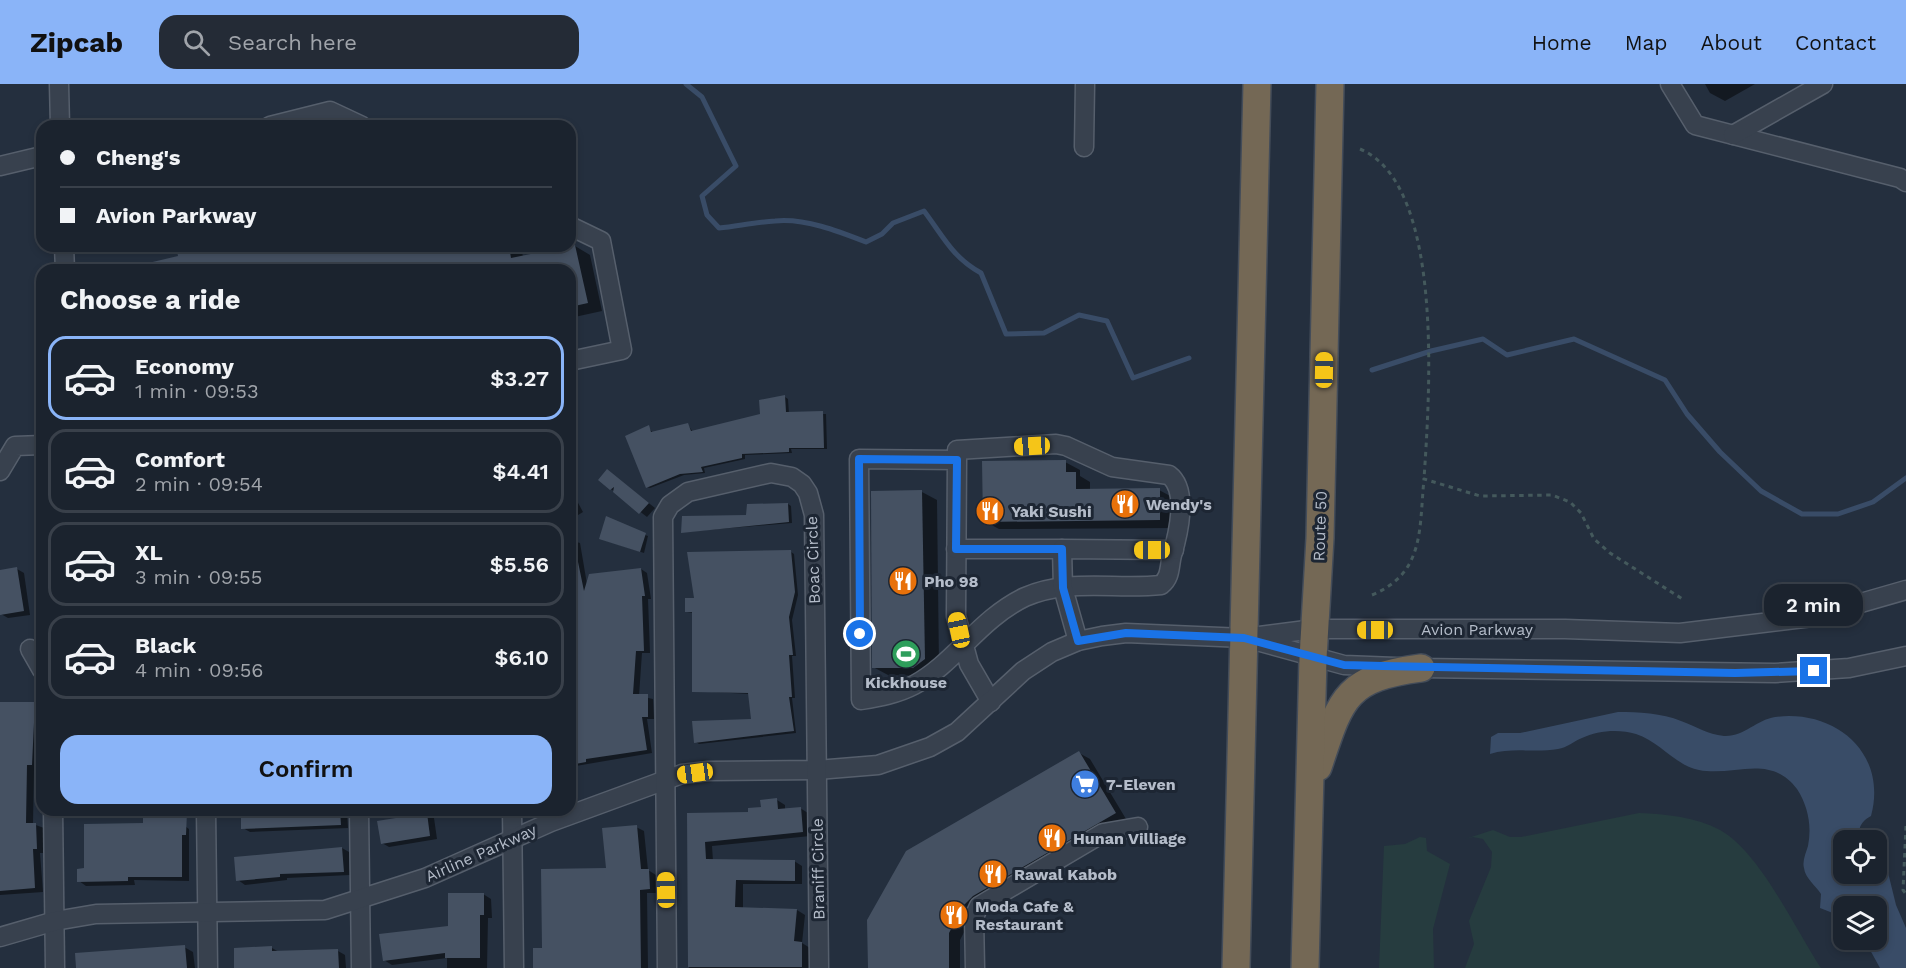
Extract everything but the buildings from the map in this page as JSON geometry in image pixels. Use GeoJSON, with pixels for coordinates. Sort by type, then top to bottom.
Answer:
{"type":"FeatureCollection","features":[{"type":"Feature","properties":{"kind":"highway"},"geometry":{"type":"LineString","coordinates":[[1236,968],[1257,84]]}},
{"type":"Feature","properties":{"kind":"highway","name":"Route 50"},"geometry":{"type":"LineString","coordinates":[[1305,968],[1313,658],[1320,538],[1330,84]]}},
{"type":"Feature","properties":{"kind":"highway"},"geometry":{"type":"LineString","coordinates":[[1309,794],[1341,706],[1366,681],[1386,673],[1421,668]]}},
{"type":"Feature","properties":{"kind":"street"},"geometry":{"type":"LineString","coordinates":[[59,84],[60,120]]}},
{"type":"Feature","properties":{"kind":"street"},"geometry":{"type":"LineString","coordinates":[[1084,147],[1085,84]]}},
{"type":"Feature","properties":{"kind":"street"},"geometry":{"type":"LineString","coordinates":[[1670,84],[1695,125],[1900,178],[1906,182]]}},
{"type":"Feature","properties":{"kind":"street"},"geometry":{"type":"LineString","coordinates":[[1733,135],[1823,84]]}},
{"type":"Feature","properties":{"kind":"street"},"geometry":{"type":"LineString","coordinates":[[294,120],[330,111],[349,120]]}},
{"type":"Feature","properties":{"kind":"street"},"geometry":{"type":"LineString","coordinates":[[0,166],[36,157]]}},
{"type":"Feature","properties":{"kind":"street"},"geometry":{"type":"LineString","coordinates":[[576,229],[602,241],[622,350],[576,360]]}},
{"type":"Feature","properties":{"kind":"street"},"geometry":{"type":"LineString","coordinates":[[1056,444],[1066,446],[1112,467],[1169,475],[1179,489],[1180,535],[1168,577],[1161,585],[1063,588],[1039,591],[1000,610],[916,684],[888,695],[861,700],[859,459],[957,455],[1056,444]]}},
{"type":"Feature","properties":{"kind":"street"},"geometry":{"type":"LineString","coordinates":[[0,471],[15,446],[36,445]]}},
{"type":"Feature","properties":{"kind":"street"},"geometry":{"type":"LineString","coordinates":[[957,455],[956,616],[969,664],[991,702]]}},
{"type":"Feature","properties":{"kind":"street","name":"Boac Circle"},"geometry":{"type":"LineString","coordinates":[[664,782],[663,517],[670,505],[688,492],[771,473],[792,477],[802,484],[808,493],[814,515],[817,770]]}},
{"type":"Feature","properties":{"kind":"street"},"geometry":{"type":"LineString","coordinates":[[956,549],[1174,550]]}},
{"type":"Feature","properties":{"kind":"street"},"geometry":{"type":"LineString","coordinates":[[1062,549],[1063,588],[1078,641]]}},
{"type":"Feature","properties":{"kind":"street","name":"Avion Parkway"},"geometry":{"type":"LineString","coordinates":[[1244,638],[1314,630],[1565,629],[1680,633],[1812,617],[1906,590]]}},
{"type":"Feature","properties":{"kind":"street","name":"Airline Parkway"},"geometry":{"type":"LineString","coordinates":[[576,813],[682,774],[708,771],[864,767],[906,757],[957,732],[1023,671],[1052,652],[1078,641],[1126,633],[1244,638]]}},
{"type":"Feature","properties":{"kind":"street"},"geometry":{"type":"LineString","coordinates":[[1244,638],[1344,665],[1421,668],[1775,673],[1849,668],[1906,656]]}},
{"type":"Feature","properties":{"kind":"street"},"geometry":{"type":"LineString","coordinates":[[30,649],[36,660]]}},
{"type":"Feature","properties":{"kind":"street","name":"Braniff Circle"},"geometry":{"type":"LineString","coordinates":[[817,770],[819,968]]}},
{"type":"Feature","properties":{"kind":"street"},"geometry":{"type":"LineString","coordinates":[[664,782],[668,968]]}},
{"type":"Feature","properties":{"kind":"street"},"geometry":{"type":"LineString","coordinates":[[53,816],[55,968]]}},
{"type":"Feature","properties":{"kind":"street"},"geometry":{"type":"LineString","coordinates":[[206,816],[208,968]]}},
{"type":"Feature","properties":{"kind":"street"},"geometry":{"type":"LineString","coordinates":[[359,816],[361,968]]}},
{"type":"Feature","properties":{"kind":"street"},"geometry":{"type":"LineString","coordinates":[[512,816],[514,968]]}},
{"type":"Feature","properties":{"kind":"street","name":"Airline Parkway"},"geometry":{"type":"LineString","coordinates":[[0,937],[55,921],[96,914],[325,909],[424,878],[568,816]]}},
{"type":"Feature","properties":{"kind":"street"},"geometry":{"type":"LineString","coordinates":[[975,968],[974,917],[979,906],[1102,832],[1138,826]]}},
{"type":"Feature","properties":{"kind":"path"},"geometry":{"type":"LineString","coordinates":[[1360,149],[1374,155],[1392,172],[1410,211],[1423,271],[1430,394],[1416,552],[1408,570],[1396,584],[1372,596]]}},
{"type":"Feature","properties":{"kind":"path"},"geometry":{"type":"LineString","coordinates":[[1424,478],[1480,496],[1552,495],[1570,502],[1581,513],[1594,539],[1610,553],[1684,600]]}},
{"type":"Feature","properties":{"kind":"path"},"geometry":{"type":"LineString","coordinates":[[1906,826],[1903,890],[1906,894]]}},
{"type":"Feature","properties":{"kind":"green space"},"geometry":{"type":"Polygon","coordinates":[[[1639,813],[1691,819],[1720,830],[1735,841],[1763,873],[1821,968],[1465,968],[1474,944],[1469,921],[1491,867],[1492,852],[1483,839],[1473,837],[1465,839],[1493,830],[1510,837],[1521,837],[1639,813]]]}},
{"type":"Feature","properties":{"kind":"green space"},"geometry":{"type":"Polygon","coordinates":[[[1420,837],[1426,838],[1427,851],[1450,864],[1433,929],[1434,968],[1379,968],[1384,846],[1405,844],[1420,837]]]}},
{"type":"Feature","properties":{"kind":"water"},"geometry":{"type":"Polygon","coordinates":[[[1618,712],[1666,716],[1724,736],[1738,734],[1775,717],[1797,716],[1818,720],[1836,728],[1852,740],[1864,755],[1872,773],[1874,793],[1871,816],[1862,823],[1860,830],[1833,830],[1833,884],[1887,884],[1887,868],[1896,905],[1906,928],[1906,968],[1880,968],[1870,950],[1887,950],[1887,896],[1833,896],[1833,913],[1820,908],[1821,894],[1806,875],[1804,865],[1810,831],[1806,809],[1797,789],[1786,778],[1763,769],[1712,771],[1691,768],[1644,737],[1623,731],[1595,733],[1558,749],[1490,754],[1491,737],[1498,733],[1520,733],[1618,712]]]}},
{"type":"Feature","properties":{"kind":"waterway"},"geometry":{"type":"LineString","coordinates":[[686,84],[702,97],[736,166],[702,196],[707,215],[719,228],[798,221],[866,242],[882,234],[893,223],[924,211],[955,253],[981,273],[1006,334],[1044,333],[1079,315],[1107,321],[1133,378],[1189,358]]}},
{"type":"Feature","properties":{"kind":"waterway"},"geometry":{"type":"LineString","coordinates":[[1372,370],[1431,351],[1483,339],[1507,355],[1574,339],[1665,380],[1687,414],[1720,452],[1761,491],[1802,514],[1838,514],[1873,502],[1906,478]]}},
{"type":"Feature","properties":{"kind":"place","name":"Wendy's"},"geometry":{"type":"Point","coordinates":[1125,504]}},
{"type":"Feature","properties":{"kind":"place","name":"Yaki Sushi"},"geometry":{"type":"Point","coordinates":[990,511]}},
{"type":"Feature","properties":{"kind":"place","name":"Pho 98"},"geometry":{"type":"Point","coordinates":[903,581]}},
{"type":"Feature","properties":{"kind":"place","name":"Kickhouse"},"geometry":{"type":"Point","coordinates":[906,654]}},
{"type":"Feature","properties":{"kind":"place","name":"7-Eleven"},"geometry":{"type":"Point","coordinates":[1085,784]}},
{"type":"Feature","properties":{"kind":"place","name":"Hunan Villiage"},"geometry":{"type":"Point","coordinates":[1052,838]}},
{"type":"Feature","properties":{"kind":"place","name":"Rawal Kabob"},"geometry":{"type":"Point","coordinates":[993,874]}},
{"type":"Feature","properties":{"kind":"place","name":"Moda Cafe & Restaurant"},"geometry":{"type":"Point","coordinates":[954,915]}},
{"type":"Feature","properties":{"kind":"route"},"geometry":{"type":"LineString","coordinates":[[860,634],[859,459],[957,460],[956,549],[1062,549],[1063,588],[1078,641],[1126,633],[1244,638],[1344,665],[1735,673],[1814,671]]}}]}
